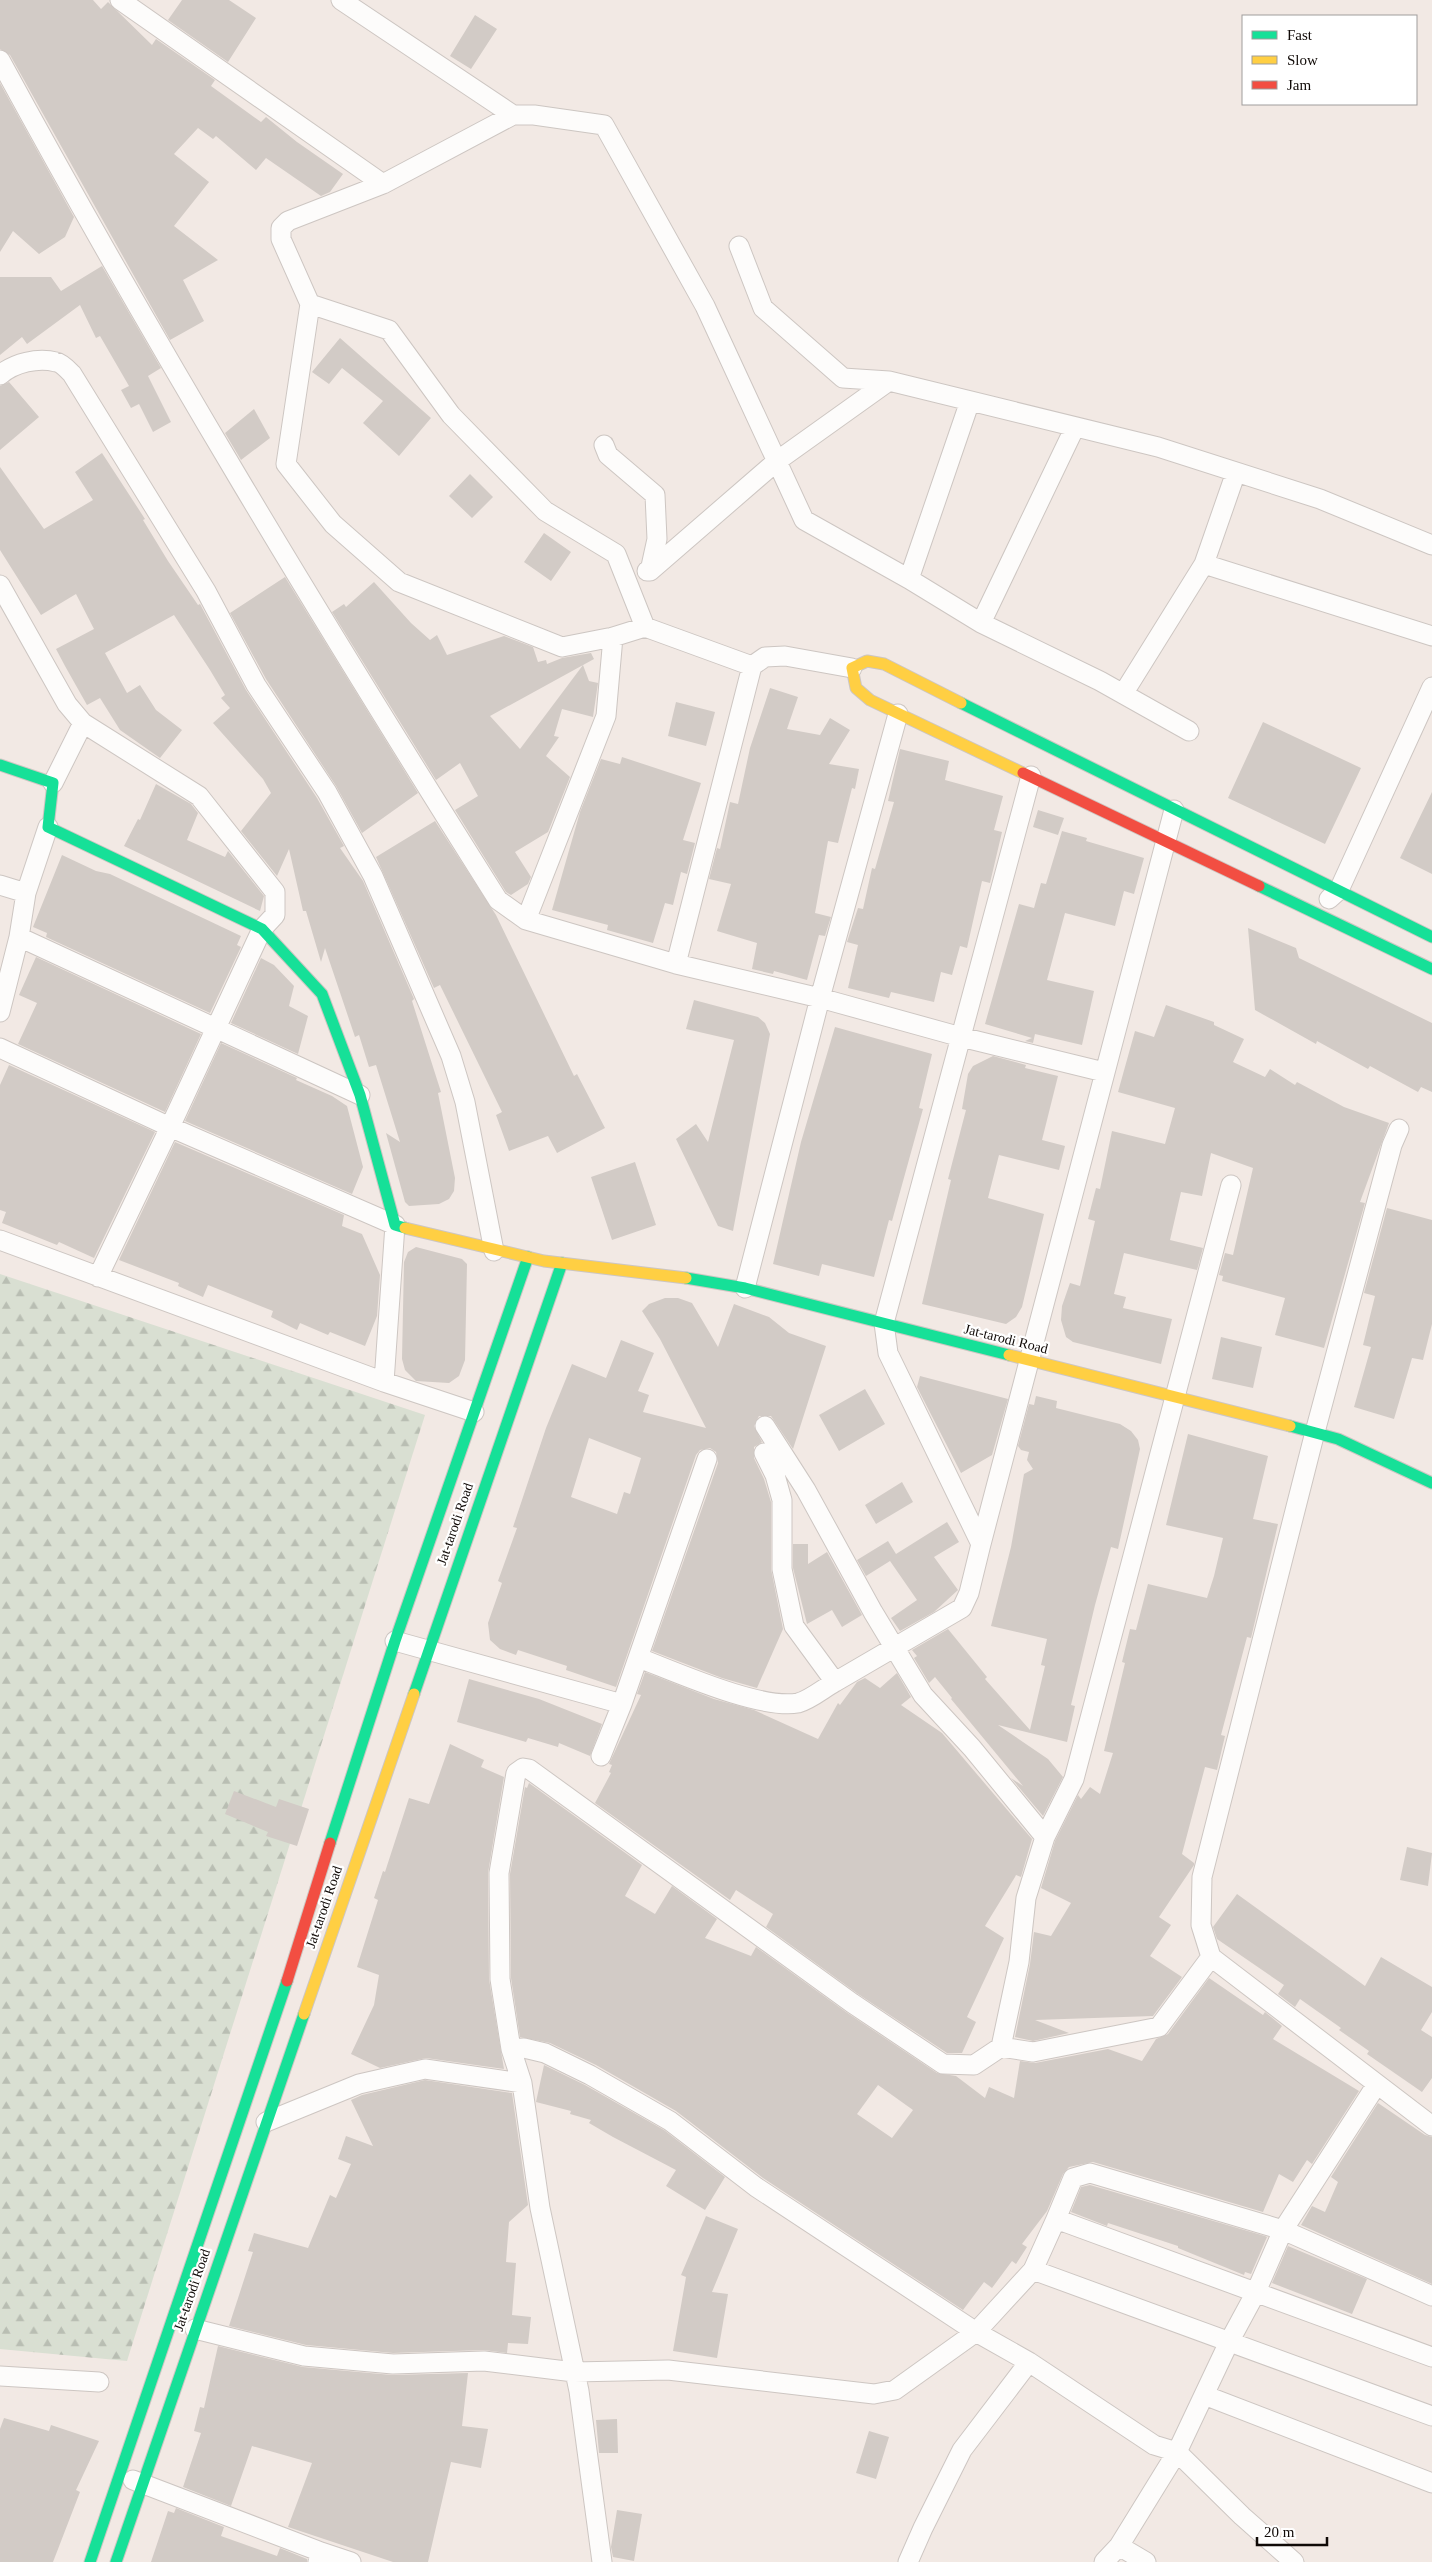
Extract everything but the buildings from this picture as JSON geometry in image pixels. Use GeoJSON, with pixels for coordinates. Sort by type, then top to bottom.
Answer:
{"type":"FeatureCollection","features":[{"type":"Feature","properties":{"kind":"street"},"geometry":{"type":"LineString","coordinates":[[120,0],[383,184]]}},
{"type":"Feature","properties":{"kind":"street"},"geometry":{"type":"LineString","coordinates":[[342,0],[513,115]]}},
{"type":"Feature","properties":{"kind":"street"},"geometry":{"type":"LineString","coordinates":[[0,60],[240,483],[375,706],[498,900],[526,920],[676,964],[820,998],[961,1037],[1104,1072]]}},
{"type":"Feature","properties":{"kind":"street"},"geometry":{"type":"LineString","coordinates":[[752,666],[645,627],[613,637],[562,647],[399,582],[333,524],[286,464],[310,304],[281,239],[281,228],[288,221],[383,184],[513,115],[534,115],[604,124],[705,306],[804,520],[909,579],[980,623],[1123,694],[1189,730]]}},
{"type":"Feature","properties":{"kind":"street"},"geometry":{"type":"LineString","coordinates":[[739,246],[763,308],[843,378],[889,381],[1158,448],[1320,499],[1432,545]]}},
{"type":"Feature","properties":{"kind":"street"},"geometry":{"type":"LineString","coordinates":[[310,304],[388,330],[451,415],[545,511],[616,554],[645,627]]}},
{"type":"Feature","properties":{"kind":"street"},"geometry":{"type":"LineString","coordinates":[[0,375],[9,367],[28,362],[57,362],[72,374],[206,591],[256,685],[327,792],[373,876],[450,1056],[465,1102],[494,1251]]}},
{"type":"Feature","properties":{"kind":"street"},"geometry":{"type":"LineString","coordinates":[[623,572],[650,571],[776,461],[889,381]]}},
{"type":"Feature","properties":{"kind":"street"},"geometry":{"type":"LineString","coordinates":[[909,579],[970,401]]}},
{"type":"Feature","properties":{"kind":"street"},"geometry":{"type":"LineString","coordinates":[[980,623],[1075,427]]}},
{"type":"Feature","properties":{"kind":"street"},"geometry":{"type":"LineString","coordinates":[[604,445],[608,455],[655,495],[657,539],[650,571]]}},
{"type":"Feature","properties":{"kind":"street"},"geometry":{"type":"LineString","coordinates":[[1123,694],[1204,564],[1236,472]]}},
{"type":"Feature","properties":{"kind":"street"},"geometry":{"type":"LineString","coordinates":[[1204,564],[1432,636]]}},
{"type":"Feature","properties":{"kind":"street"},"geometry":{"type":"LineString","coordinates":[[0,584],[67,704],[83,723],[199,796],[275,892],[275,915],[262,929],[98,1277]]}},
{"type":"Feature","properties":{"kind":"street"},"geometry":{"type":"LineString","coordinates":[[526,920],[606,716],[613,637]]}},
{"type":"Feature","properties":{"kind":"street"},"geometry":{"type":"LineString","coordinates":[[676,964],[752,666],[765,657],[785,656],[852,668],[867,661],[884,664],[1226,838],[1339,890],[1432,937]]}},
{"type":"Feature","properties":{"kind":"street"},"geometry":{"type":"LineString","coordinates":[[852,668],[856,688],[870,700],[1166,840],[1432,969]]}},
{"type":"Feature","properties":{"kind":"street"},"geometry":{"type":"LineString","coordinates":[[1314,911],[1339,890],[1432,688]]}},
{"type":"Feature","properties":{"kind":"street"},"geometry":{"type":"LineString","coordinates":[[745,1288],[820,998],[898,714]]}},
{"type":"Feature","properties":{"kind":"street"},"geometry":{"type":"LineString","coordinates":[[0,1012],[19,937],[26,893],[48,827],[52,784],[83,723]]}},
{"type":"Feature","properties":{"kind":"street"},"geometry":{"type":"LineString","coordinates":[[0,765],[52,784]]}},
{"type":"Feature","properties":{"kind":"street"},"geometry":{"type":"LineString","coordinates":[[981,1544],[888,1353],[884,1323],[1031,776]]}},
{"type":"Feature","properties":{"kind":"street"},"geometry":{"type":"LineString","coordinates":[[638,1658],[721,1689],[780,1704],[800,1702],[895,1649],[962,1608],[969,1593],[1174,810]]}},
{"type":"Feature","properties":{"kind":"street"},"geometry":{"type":"LineString","coordinates":[[48,827],[262,929],[322,994],[360,1095],[395,1225],[384,1382]]}},
{"type":"Feature","properties":{"kind":"street"},"geometry":{"type":"LineString","coordinates":[[0,885],[26,893]]}},
{"type":"Feature","properties":{"kind":"street"},"geometry":{"type":"LineString","coordinates":[[19,937],[215,1026],[360,1095]]}},
{"type":"Feature","properties":{"kind":"street"},"geometry":{"type":"LineString","coordinates":[[0,1048],[170,1127],[395,1225]]}},
{"type":"Feature","properties":{"kind":"street"},"geometry":{"type":"LineString","coordinates":[[1399,1129],[1392,1145],[1315,1432],[1202,1877],[1201,1925],[1211,1957],[1313,2037],[1432,2126]]}},
{"type":"Feature","properties":{"kind":"street"},"geometry":{"type":"LineString","coordinates":[[1001,2047],[1019,1962],[1026,1898],[1045,1838],[1074,1779],[1231,1185]]}},
{"type":"Feature","properties":{"kind":"street","name":"Jat-tarodi Road"},"geometry":{"type":"LineString","coordinates":[[395,1225],[494,1251],[545,1261],[709,1280],[745,1288],[1315,1432],[1338,1439],[1432,1483]]}},
{"type":"Feature","properties":{"kind":"street"},"geometry":{"type":"LineString","coordinates":[[0,1240],[384,1382],[474,1412]]}},
{"type":"Feature","properties":{"kind":"street"},"geometry":{"type":"LineString","coordinates":[[90,2562],[121,2476],[229,2147],[298,1952],[332,1835],[370,1724],[395,1641],[528,1257]]}},
{"type":"Feature","properties":{"kind":"street","name":"Jat-tarodi Road"},"geometry":{"type":"LineString","coordinates":[[116,2562],[562,1263]]}},
{"type":"Feature","properties":{"kind":"street"},"geometry":{"type":"LineString","coordinates":[[765,1426],[806,1490],[895,1649],[923,1695],[972,1748],[1045,1838]]}},
{"type":"Feature","properties":{"kind":"street"},"geometry":{"type":"LineString","coordinates":[[764,1453],[775,1475],[782,1500],[782,1569],[794,1626],[835,1682]]}},
{"type":"Feature","properties":{"kind":"street"},"geometry":{"type":"LineString","coordinates":[[600,1756],[622,1704],[706,1460]]}},
{"type":"Feature","properties":{"kind":"street"},"geometry":{"type":"LineString","coordinates":[[395,1641],[622,1704]]}},
{"type":"Feature","properties":{"kind":"street"},"geometry":{"type":"LineString","coordinates":[[602,2562],[578,2391],[540,2208],[522,2083],[511,2049],[500,1979],[499,1873],[516,1773],[522,1768],[529,1769],[852,2003],[943,2064],[974,2065],[1001,2047],[1033,2052],[1159,2027],[1211,1957]]}},
{"type":"Feature","properties":{"kind":"street"},"geometry":{"type":"LineString","coordinates":[[511,2049],[524,2048],[545,2053],[590,2075],[670,2121],[756,2187],[976,2332],[1029,2362],[1154,2445],[1177,2452],[1242,2516],[1294,2562]]}},
{"type":"Feature","properties":{"kind":"street"},"geometry":{"type":"LineString","coordinates":[[266,2122],[359,2084],[425,2069],[522,2083]]}},
{"type":"Feature","properties":{"kind":"street"},"geometry":{"type":"LineString","coordinates":[[1104,2562],[1119,2546],[1177,2452],[1229,2342],[1255,2294],[1283,2230],[1378,2084]]}},
{"type":"Feature","properties":{"kind":"street"},"geometry":{"type":"LineString","coordinates":[[195,2329],[304,2356],[394,2364],[484,2361],[574,2372],[668,2370],[874,2394],[895,2390],[976,2332],[1033,2270],[1073,2178],[1090,2172],[1283,2230],[1432,2296]]}},
{"type":"Feature","properties":{"kind":"street"},"geometry":{"type":"LineString","coordinates":[[1056,2219],[1131,2245],[1255,2294],[1432,2357]]}},
{"type":"Feature","properties":{"kind":"street"},"geometry":{"type":"LineString","coordinates":[[1033,2270],[1432,2416]]}},
{"type":"Feature","properties":{"kind":"street"},"geometry":{"type":"LineString","coordinates":[[908,2562],[922,2528],[962,2450],[1029,2362]]}},
{"type":"Feature","properties":{"kind":"street"},"geometry":{"type":"LineString","coordinates":[[0,2376],[99,2382]]}},
{"type":"Feature","properties":{"kind":"street"},"geometry":{"type":"LineString","coordinates":[[1204,2395],[1432,2483]]}},
{"type":"Feature","properties":{"kind":"street"},"geometry":{"type":"LineString","coordinates":[[121,2476],[319,2557],[351,2562]]}},
{"type":"Feature","properties":{"kind":"street"},"geometry":{"type":"LineString","coordinates":[[1119,2546],[1146,2562]]}},
{"type":"Feature","properties":{"kind":"green space"},"geometry":{"type":"Polygon","coordinates":[[[0,1274],[425,1415],[127,2361],[0,2349],[0,1274]]]}},
{"type":"Feature","properties":{"kind":"traffic: fast"},"geometry":{"type":"LineString","coordinates":[[961,703],[1432,937]]}},
{"type":"Feature","properties":{"kind":"traffic: fast"},"geometry":{"type":"LineString","coordinates":[[0,765],[53,783],[48,827],[262,929],[322,994],[360,1095],[395,1225],[405,1228]]}},
{"type":"Feature","properties":{"kind":"traffic: fast"},"geometry":{"type":"LineString","coordinates":[[1259,886],[1432,969]]}},
{"type":"Feature","properties":{"kind":"traffic: fast"},"geometry":{"type":"LineString","coordinates":[[330,1843],[395,1641],[528,1257]]}},
{"type":"Feature","properties":{"kind":"traffic: fast"},"geometry":{"type":"LineString","coordinates":[[414,1694],[562,1263]]}},
{"type":"Feature","properties":{"kind":"traffic: fast"},"geometry":{"type":"LineString","coordinates":[[686,1278],[745,1288],[1009,1355]]}},
{"type":"Feature","properties":{"kind":"traffic: fast"},"geometry":{"type":"LineString","coordinates":[[1290,1426],[1338,1439],[1432,1483]]}},
{"type":"Feature","properties":{"kind":"traffic: fast"},"geometry":{"type":"LineString","coordinates":[[90,2562],[287,1981]]}},
{"type":"Feature","properties":{"kind":"traffic: fast"},"geometry":{"type":"LineString","coordinates":[[116,2562],[304,2014]]}},
{"type":"Feature","properties":{"kind":"traffic: slow"},"geometry":{"type":"LineString","coordinates":[[961,703],[884,664],[867,661],[852,668],[856,688],[870,700],[1023,773]]}},
{"type":"Feature","properties":{"kind":"traffic: slow"},"geometry":{"type":"LineString","coordinates":[[405,1228],[544,1261],[686,1278]]}},
{"type":"Feature","properties":{"kind":"traffic: slow"},"geometry":{"type":"LineString","coordinates":[[1009,1355],[1290,1426]]}},
{"type":"Feature","properties":{"kind":"traffic: slow"},"geometry":{"type":"LineString","coordinates":[[304,2014],[414,1694]]}},
{"type":"Feature","properties":{"kind":"traffic: jam"},"geometry":{"type":"LineString","coordinates":[[1023,773],[1259,886]]}},
{"type":"Feature","properties":{"kind":"traffic: jam"},"geometry":{"type":"LineString","coordinates":[[287,1981],[330,1843]]}}]}
